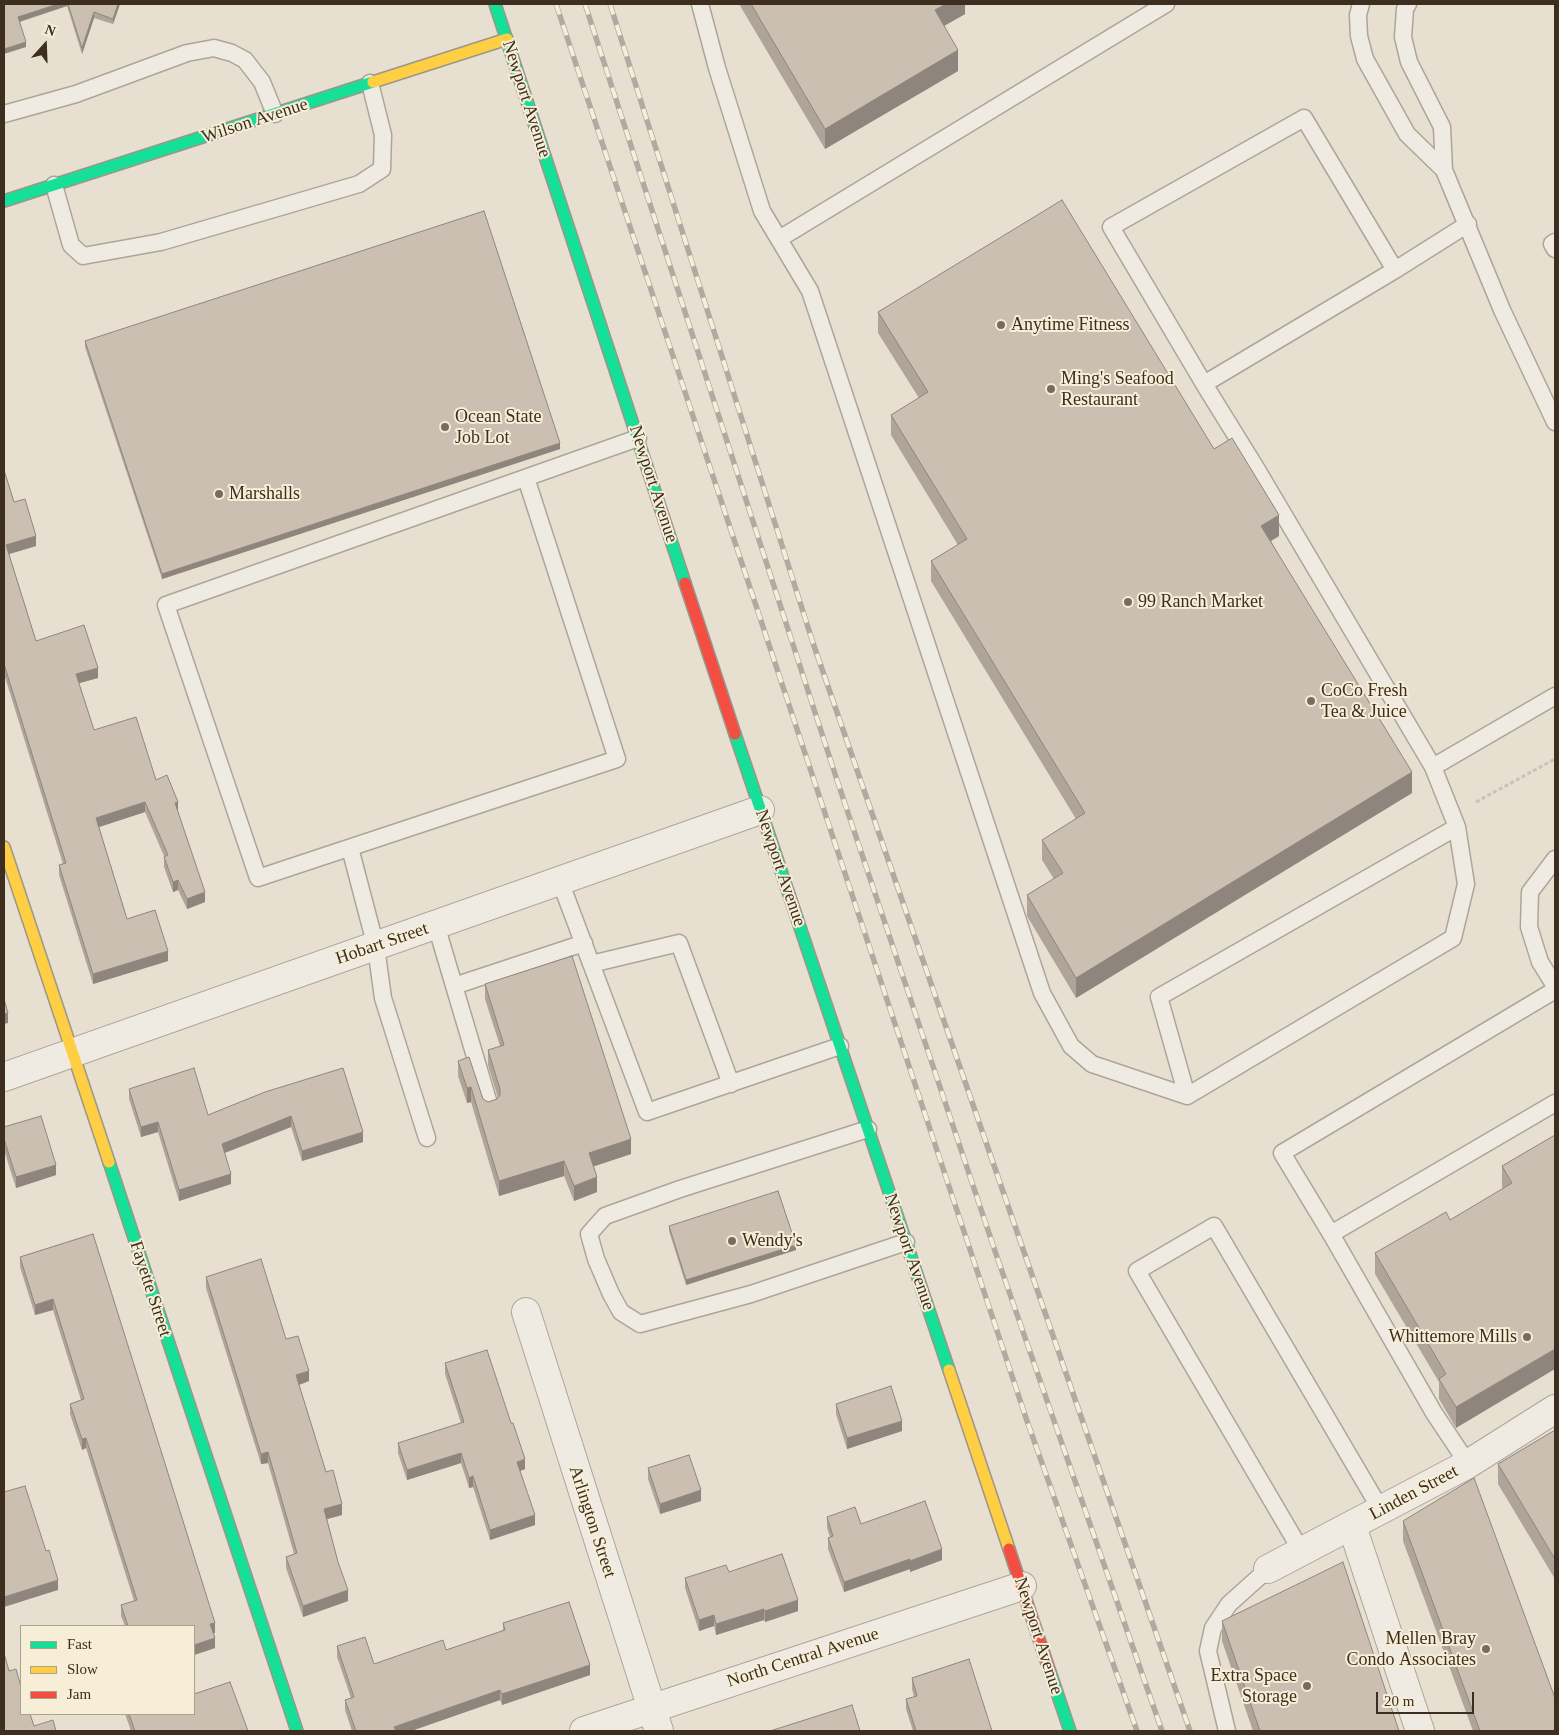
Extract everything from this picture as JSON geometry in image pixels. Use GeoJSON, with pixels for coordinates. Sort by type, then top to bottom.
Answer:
{"type":"FeatureCollection","features":[{"type":"Feature","properties":{"kind":"main road","name":"Newport Avenue"},"geometry":{"type":"LineString","coordinates":[[495,4],[760,810],[1070,1731]]}},
{"type":"Feature","properties":{"kind":"main road","name":"Wilson Avenue"},"geometry":{"type":"LineString","coordinates":[[4,201],[507,40]]}},
{"type":"Feature","properties":{"kind":"main road","name":"Fayette Street"},"geometry":{"type":"LineString","coordinates":[[4,847],[297,1731]]}},
{"type":"Feature","properties":{"kind":"street","name":"Hobart Street"},"geometry":{"type":"LineString","coordinates":[[4,1077],[760,810]]}},
{"type":"Feature","properties":{"kind":"street","name":"Arlington Street"},"geometry":{"type":"LineString","coordinates":[[526,1312],[655,1720]]}},
{"type":"Feature","properties":{"kind":"street","name":"Linden Street"},"geometry":{"type":"LineString","coordinates":[[1268,1569],[1468,1464],[1555,1409]]}},
{"type":"Feature","properties":{"kind":"street"},"geometry":{"type":"LineString","coordinates":[[1352,1526],[1420,1731]]}},
{"type":"Feature","properties":{"kind":"street","name":"North Central Avenue"},"geometry":{"type":"LineString","coordinates":[[584,1731],[655,1720],[1022,1586]]}},
{"type":"Feature","properties":{"kind":"lane"},"geometry":{"type":"LineString","coordinates":[[700,4],[717,68],[762,211],[810,291],[1042,993],[1071,1046],[1092,1064],[1187,1096],[1453,938],[1466,884],[1457,827],[1433,767],[1111,226],[1304,118],[1396,270]]}},
{"type":"Feature","properties":{"kind":"lane"},"geometry":{"type":"LineString","coordinates":[[779,239],[1166,4]]}},
{"type":"Feature","properties":{"kind":"lane"},"geometry":{"type":"LineString","coordinates":[[1361,4],[1358,14],[1359,36],[1365,59],[1407,134],[1444,170]]}},
{"type":"Feature","properties":{"kind":"lane"},"geometry":{"type":"LineString","coordinates":[[1408,4],[1404,9],[1403,37],[1409,62],[1442,127],[1444,170],[1468,224],[1502,310],[1555,422]]}},
{"type":"Feature","properties":{"kind":"lane"},"geometry":{"type":"LineString","coordinates":[[4,114],[76,94],[187,53],[214,48],[232,52],[245,60],[262,82],[275,114]]}},
{"type":"Feature","properties":{"kind":"lane"},"geometry":{"type":"LineString","coordinates":[[54,185],[70,245],[83,256],[161,242],[359,184],[382,169],[384,135],[370,83]]}},
{"type":"Feature","properties":{"kind":"lane"},"geometry":{"type":"LineString","coordinates":[[1204,384],[1396,270],[1468,224]]}},
{"type":"Feature","properties":{"kind":"lane"},"geometry":{"type":"LineString","coordinates":[[526,478],[617,759],[258,878],[166,605],[638,438]]}},
{"type":"Feature","properties":{"kind":"lane"},"geometry":{"type":"LineString","coordinates":[[1433,767],[1555,696]]}},
{"type":"Feature","properties":{"kind":"lane"},"geometry":{"type":"LineString","coordinates":[[1187,1096],[1159,997],[1457,827]]}},
{"type":"Feature","properties":{"kind":"lane"},"geometry":{"type":"LineString","coordinates":[[350,848],[376,946],[383,998],[428,1138]]}},
{"type":"Feature","properties":{"kind":"lane"},"geometry":{"type":"LineString","coordinates":[[1468,1464],[1434,1413],[1282,1153],[1555,988],[1540,962],[1530,927],[1530,892],[1555,859]]}},
{"type":"Feature","properties":{"kind":"lane"},"geometry":{"type":"LineString","coordinates":[[560,881],[646,1112],[840,1046]]}},
{"type":"Feature","properties":{"kind":"lane"},"geometry":{"type":"LineString","coordinates":[[436,925],[490,1107]]}},
{"type":"Feature","properties":{"kind":"lane"},"geometry":{"type":"LineString","coordinates":[[454,986],[584,943]]}},
{"type":"Feature","properties":{"kind":"lane"},"geometry":{"type":"LineString","coordinates":[[591,964],[679,943],[731,1084]]}},
{"type":"Feature","properties":{"kind":"lane"},"geometry":{"type":"LineString","coordinates":[[1331,1234],[1555,1103]]}},
{"type":"Feature","properties":{"kind":"lane"},"geometry":{"type":"LineString","coordinates":[[868,1129],[680,1189],[605,1216],[590,1234],[596,1259],[621,1312],[640,1324],[751,1294],[906,1242]]}},
{"type":"Feature","properties":{"kind":"lane"},"geometry":{"type":"LineString","coordinates":[[1302,1552],[1137,1271],[1214,1226],[1382,1510]]}},
{"type":"Feature","properties":{"kind":"lane"},"geometry":{"type":"LineString","coordinates":[[1227,1731],[1208,1650],[1213,1628],[1229,1604],[1268,1569]]}},
{"type":"Feature","properties":{"kind":"path"},"geometry":{"type":"LineString","coordinates":[[1476,802],[1555,759]]}},
{"type":"Feature","properties":{"kind":"building"},"geometry":{"type":"Polygon","coordinates":[[[4,4],[58,4],[18,17],[26,42],[4,49],[4,4]]]}},
{"type":"Feature","properties":{"kind":"building"},"geometry":{"type":"Polygon","coordinates":[[[68,4],[118,4],[113,19],[94,12],[82,48],[68,4]]]}},
{"type":"Feature","properties":{"kind":"building"},"geometry":{"type":"Polygon","coordinates":[[[751,4],[946,4],[935,10],[958,50],[825,129],[751,4]]]}},
{"type":"Feature","properties":{"kind":"building"},"geometry":{"type":"Polygon","coordinates":[[[1062,200],[1214,449],[1232,438],[1279,515],[1261,526],[1412,772],[1076,978],[1027,895],[1063,873],[1042,840],[1085,813],[931,561],[967,539],[891,415],[928,392],[878,312],[1062,200]]]}},
{"type":"Feature","properties":{"kind":"building"},"geometry":{"type":"Polygon","coordinates":[[[484,211],[560,443],[162,574],[85,341],[484,211]]]}},
{"type":"Feature","properties":{"kind":"building"},"geometry":{"type":"Polygon","coordinates":[[[4,470],[14,502],[25,499],[36,536],[6,545],[36,641],[84,625],[98,668],[76,674],[94,730],[136,717],[156,780],[167,775],[178,802],[175,803],[205,892],[187,899],[178,880],[173,882],[164,857],[168,855],[145,802],[96,818],[127,919],[155,910],[168,951],[93,974],[59,865],[66,863],[4,664],[4,470]]]}},
{"type":"Feature","properties":{"kind":"building"},"geometry":{"type":"Polygon","coordinates":[[[572,956],[631,1139],[589,1153],[597,1177],[574,1186],[564,1161],[499,1181],[471,1087],[467,1088],[458,1061],[469,1057],[483,1099],[488,1102],[497,1099],[500,1095],[500,1089],[488,1050],[504,1045],[485,984],[572,956]]]}},
{"type":"Feature","properties":{"kind":"building"},"geometry":{"type":"Polygon","coordinates":[[[4,999],[8,1013],[4,1014],[4,999]]]}},
{"type":"Feature","properties":{"kind":"building"},"geometry":{"type":"Polygon","coordinates":[[[194,1068],[208,1115],[265,1092],[343,1068],[363,1132],[302,1151],[291,1116],[222,1144],[231,1174],[179,1190],[158,1122],[141,1127],[129,1089],[194,1068]]]}},
{"type":"Feature","properties":{"kind":"building"},"geometry":{"type":"Polygon","coordinates":[[[41,1116],[56,1165],[16,1177],[4,1139],[4,1127],[41,1116]]]}},
{"type":"Feature","properties":{"kind":"building"},"geometry":{"type":"Polygon","coordinates":[[[1555,1135],[1555,1349],[1456,1407],[1439,1379],[1446,1374],[1375,1253],[1446,1212],[1450,1220],[1512,1183],[1502,1166],[1555,1135]]]}},
{"type":"Feature","properties":{"kind":"building","name":"Wendy's"},"geometry":{"type":"Polygon","coordinates":[[[778,1191],[796,1245],[686,1280],[669,1226],[778,1191]]]}},
{"type":"Feature","properties":{"kind":"building"},"geometry":{"type":"Polygon","coordinates":[[[93,1234],[215,1623],[210,1624],[215,1638],[195,1645],[195,1625],[128,1625],[121,1605],[137,1600],[86,1438],[82,1439],[70,1404],[84,1399],[53,1299],[35,1305],[20,1257],[93,1234]]]}},
{"type":"Feature","properties":{"kind":"building"},"geometry":{"type":"Polygon","coordinates":[[[261,1259],[286,1339],[298,1336],[309,1371],[296,1375],[326,1472],[333,1470],[342,1504],[324,1509],[338,1562],[348,1590],[303,1606],[286,1557],[297,1553],[268,1452],[261,1454],[206,1277],[261,1259]]]}},
{"type":"Feature","properties":{"kind":"building"},"geometry":{"type":"Polygon","coordinates":[[[487,1350],[525,1459],[517,1462],[535,1515],[490,1530],[473,1476],[469,1478],[461,1453],[407,1470],[398,1443],[464,1422],[445,1363],[487,1350]]]}},
{"type":"Feature","properties":{"kind":"building"},"geometry":{"type":"Polygon","coordinates":[[[891,1386],[902,1421],[847,1438],[836,1404],[891,1386]]]}},
{"type":"Feature","properties":{"kind":"building"},"geometry":{"type":"Polygon","coordinates":[[[1555,1430],[1555,1559],[1498,1464],[1555,1430]]]}},
{"type":"Feature","properties":{"kind":"building"},"geometry":{"type":"Polygon","coordinates":[[[689,1455],[701,1490],[660,1504],[648,1468],[689,1455]]]}},
{"type":"Feature","properties":{"kind":"building","name":"Mellen Bray Condo Associates"},"geometry":{"type":"Polygon","coordinates":[[[1474,1478],[1555,1698],[1555,1731],[1480,1731],[1403,1521],[1474,1478]]]}},
{"type":"Feature","properties":{"kind":"building"},"geometry":{"type":"Polygon","coordinates":[[[25,1486],[46,1551],[49,1550],[58,1580],[4,1597],[4,1492],[25,1486]]]}},
{"type":"Feature","properties":{"kind":"building"},"geometry":{"type":"Polygon","coordinates":[[[925,1501],[942,1549],[844,1582],[828,1538],[833,1536],[827,1517],[855,1507],[861,1524],[925,1501]]]}},
{"type":"Feature","properties":{"kind":"building"},"geometry":{"type":"Polygon","coordinates":[[[782,1554],[798,1600],[716,1624],[714,1615],[699,1620],[685,1578],[726,1565],[729,1572],[782,1554]]]}},
{"type":"Feature","properties":{"kind":"building","name":"Extra Space Storage"},"geometry":{"type":"Polygon","coordinates":[[[1343,1562],[1399,1731],[1260,1731],[1222,1621],[1343,1562]]]}},
{"type":"Feature","properties":{"kind":"building"},"geometry":{"type":"Polygon","coordinates":[[[569,1602],[590,1665],[502,1694],[500,1690],[394,1727],[396,1731],[356,1731],[345,1700],[354,1697],[337,1646],[365,1637],[374,1664],[443,1640],[446,1650],[505,1630],[503,1623],[569,1602]]]}},
{"type":"Feature","properties":{"kind":"building"},"geometry":{"type":"Polygon","coordinates":[[[4,1653],[9,1671],[16,1669],[20,1683],[20,1715],[30,1715],[34,1726],[53,1720],[56,1731],[4,1731],[4,1653]]]}},
{"type":"Feature","properties":{"kind":"building"},"geometry":{"type":"Polygon","coordinates":[[[969,1659],[992,1731],[916,1731],[906,1699],[917,1696],[912,1678],[969,1659]]]}},
{"type":"Feature","properties":{"kind":"building"},"geometry":{"type":"Polygon","coordinates":[[[230,1682],[248,1731],[135,1731],[129,1715],[195,1715],[195,1694],[230,1682]]]}},
{"type":"Feature","properties":{"kind":"building"},"geometry":{"type":"Polygon","coordinates":[[[852,1705],[860,1731],[770,1731],[852,1705]]]}},
{"type":"Feature","properties":{"kind":"railway"},"geometry":{"type":"LineString","coordinates":[[556,4],[1026,1418],[1137,1731]]}},
{"type":"Feature","properties":{"kind":"railway"},"geometry":{"type":"LineString","coordinates":[[585,4],[836,777],[996,1254],[1162,1731]]}},
{"type":"Feature","properties":{"kind":"railway"},"geometry":{"type":"LineString","coordinates":[[610,4],[813,643],[1190,1731]]}},
{"type":"Feature","properties":{"kind":"traffic: fast"},"geometry":{"type":"LineString","coordinates":[[495,4],[685,583]]}},
{"type":"Feature","properties":{"kind":"traffic: fast"},"geometry":{"type":"LineString","coordinates":[[4,201],[373,82]]}},
{"type":"Feature","properties":{"kind":"traffic: fast"},"geometry":{"type":"LineString","coordinates":[[735,734],[949,1370]]}},
{"type":"Feature","properties":{"kind":"traffic: fast"},"geometry":{"type":"LineString","coordinates":[[109,1162],[297,1731]]}},
{"type":"Feature","properties":{"kind":"traffic: fast"},"geometry":{"type":"LineString","coordinates":[[1050,1672],[1070,1731]]}},
{"type":"Feature","properties":{"kind":"traffic: slow"},"geometry":{"type":"LineString","coordinates":[[373,82],[507,39]]}},
{"type":"Feature","properties":{"kind":"traffic: slow"},"geometry":{"type":"LineString","coordinates":[[4,847],[109,1162]]}},
{"type":"Feature","properties":{"kind":"traffic: slow"},"geometry":{"type":"LineString","coordinates":[[949,1370],[1009,1549]]}},
{"type":"Feature","properties":{"kind":"traffic: jam"},"geometry":{"type":"LineString","coordinates":[[685,583],[735,734]]}},
{"type":"Feature","properties":{"kind":"traffic: jam"},"geometry":{"type":"LineString","coordinates":[[1009,1549],[1050,1672]]}},
{"type":"Feature","properties":{"kind":"place","name":"Anytime Fitness"},"geometry":{"type":"Point","coordinates":[1001,325]}},
{"type":"Feature","properties":{"kind":"place","name":"Ming's Seafood Restaurant"},"geometry":{"type":"Point","coordinates":[1051,389]}},
{"type":"Feature","properties":{"kind":"place","name":"Ocean State Job Lot"},"geometry":{"type":"Point","coordinates":[445,427]}},
{"type":"Feature","properties":{"kind":"place","name":"Marshalls"},"geometry":{"type":"Point","coordinates":[219,494]}},
{"type":"Feature","properties":{"kind":"place","name":"99 Ranch Market"},"geometry":{"type":"Point","coordinates":[1128,602]}},
{"type":"Feature","properties":{"kind":"place","name":"CoCo Fresh Tea & Juice"},"geometry":{"type":"Point","coordinates":[1311,701]}},
{"type":"Feature","properties":{"kind":"place","name":"Wendy's"},"geometry":{"type":"Point","coordinates":[732,1241]}},
{"type":"Feature","properties":{"kind":"place","name":"Whittemore Mills"},"geometry":{"type":"Point","coordinates":[1527,1337]}},
{"type":"Feature","properties":{"kind":"place","name":"Mellen Bray Condo Associates"},"geometry":{"type":"Point","coordinates":[1486,1649]}},
{"type":"Feature","properties":{"kind":"place","name":"Extra Space Storage"},"geometry":{"type":"Point","coordinates":[1307,1686]}}]}
